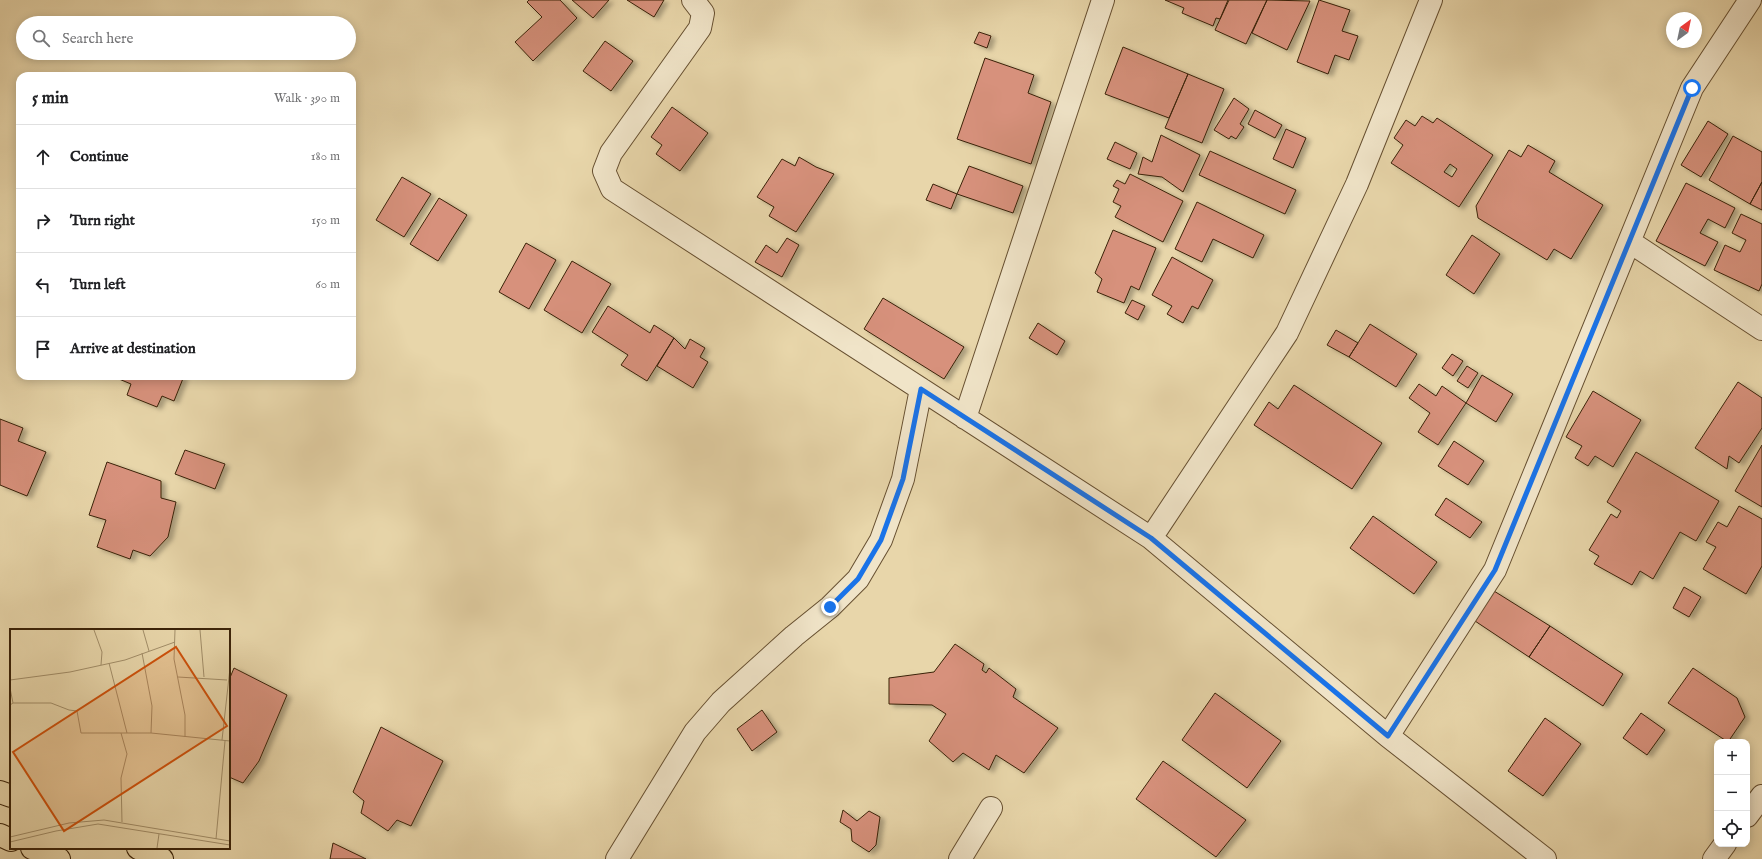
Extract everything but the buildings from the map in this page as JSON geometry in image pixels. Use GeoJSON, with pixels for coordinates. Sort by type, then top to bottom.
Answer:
{"type":"FeatureCollection","features":[{"type":"Feature","properties":{"kind":"main road"},"geometry":{"type":"LineString","coordinates":[[0,792],[10,796]]}},
{"type":"Feature","properties":{"kind":"main road"},"geometry":{"type":"LineString","coordinates":[[0,835],[10,840]]}},
{"type":"Feature","properties":{"kind":"main road"},"geometry":{"type":"LineString","coordinates":[[34,849],[59,859]]}},
{"type":"Feature","properties":{"kind":"main road"},"geometry":{"type":"LineString","coordinates":[[140,849],[162,859]]}},
{"type":"Feature","properties":{"kind":"street"},"geometry":{"type":"LineString","coordinates":[[693,0],[704,12],[700,28],[611,153],[604,171],[612,189],[1151,538],[1388,736],[1545,859]]}},
{"type":"Feature","properties":{"kind":"street"},"geometry":{"type":"LineString","coordinates":[[965,418],[1103,0]]}},
{"type":"Feature","properties":{"kind":"street"},"geometry":{"type":"LineString","coordinates":[[1151,538],[1287,333],[1357,184],[1431,0]]}},
{"type":"Feature","properties":{"kind":"street"},"geometry":{"type":"LineString","coordinates":[[1388,736],[1495,570],[1692,88],[1750,0]]}},
{"type":"Feature","properties":{"kind":"street"},"geometry":{"type":"LineString","coordinates":[[1630,242],[1762,329]]}},
{"type":"Feature","properties":{"kind":"street"},"geometry":{"type":"LineString","coordinates":[[617,859],[695,732],[721,702],[794,636],[830,607],[858,579],[881,540],[903,479],[921,389]]}},
{"type":"Feature","properties":{"kind":"street"},"geometry":{"type":"LineString","coordinates":[[1750,812],[1762,796]]}},
{"type":"Feature","properties":{"kind":"street"},"geometry":{"type":"LineString","coordinates":[[960,859],[991,808]]}},
{"type":"Feature","properties":{"kind":"street"},"geometry":{"type":"LineString","coordinates":[[1714,859],[1723,847]]}},
{"type":"Feature","properties":{"kind":"route"},"geometry":{"type":"LineString","coordinates":[[830,607],[858,579],[881,540],[903,479],[921,389],[1151,538],[1388,736],[1495,570],[1692,88]]}}]}
